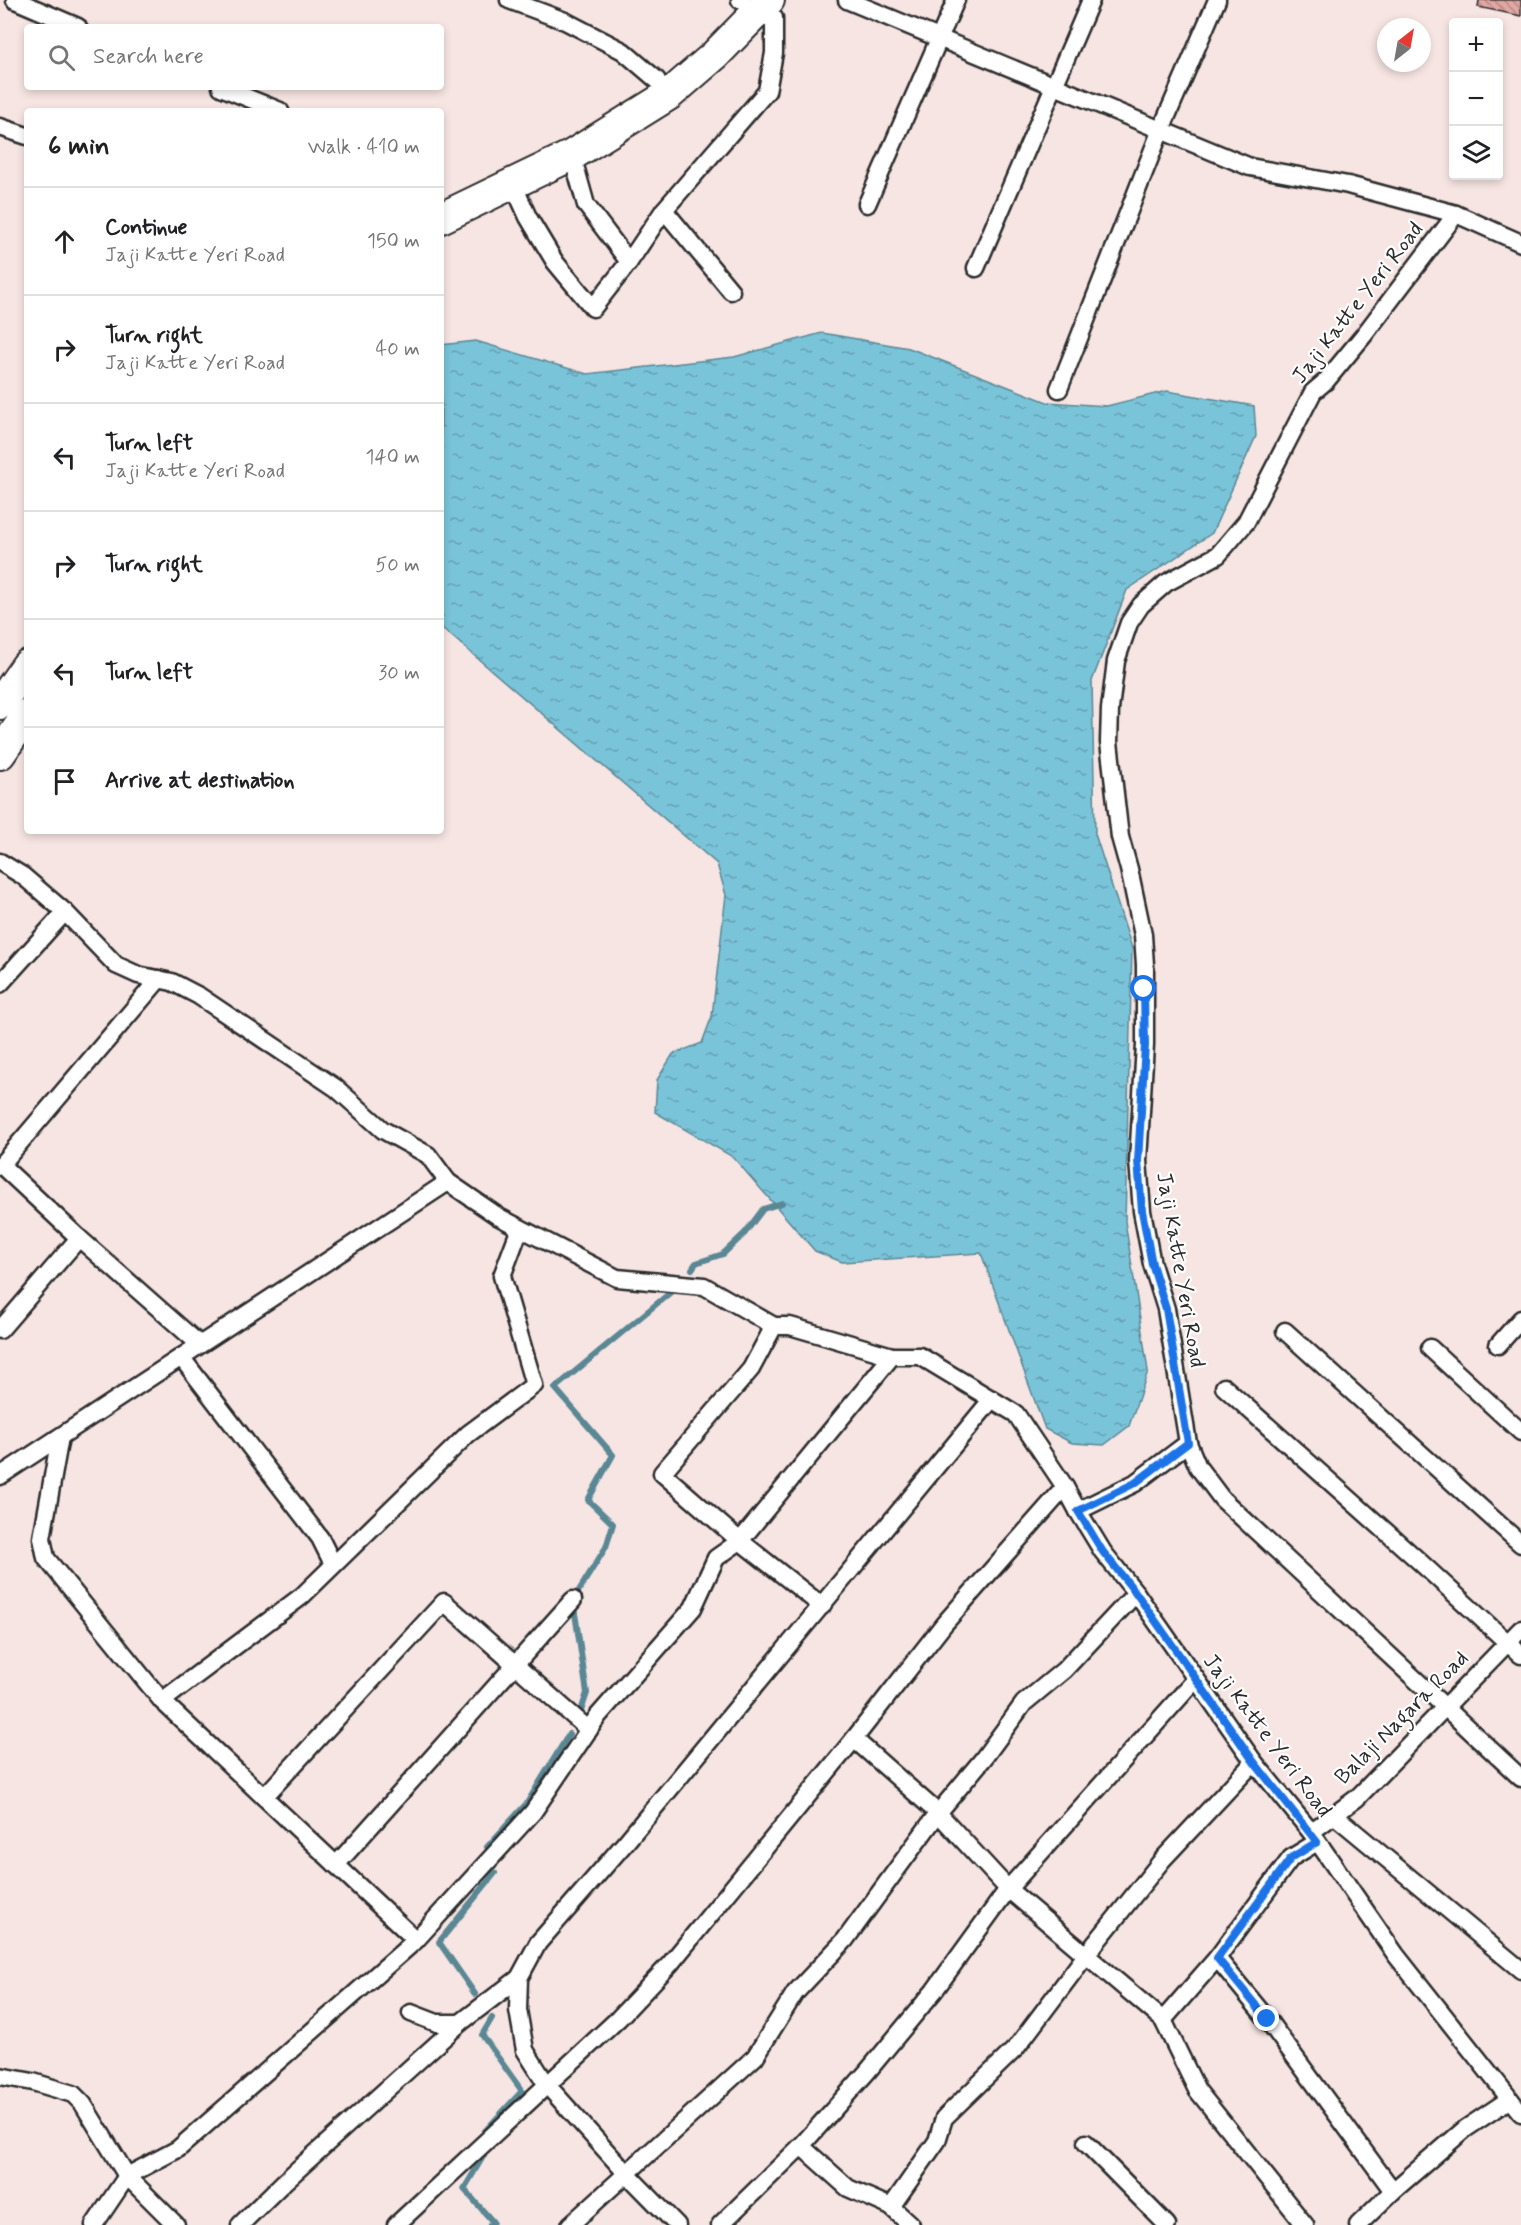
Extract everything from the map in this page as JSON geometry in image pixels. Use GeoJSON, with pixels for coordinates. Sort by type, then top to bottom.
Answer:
{"type":"FeatureCollection","features":[{"type":"Feature","properties":{"kind":"highway"},"geometry":{"type":"LineString","coordinates":[[444,196],[565,143],[657,80],[752,2]]}},
{"type":"Feature","properties":{"kind":"highway"},"geometry":{"type":"LineString","coordinates":[[444,217],[572,155],[670,94],[715,55],[752,2]]}},
{"type":"Feature","properties":{"kind":"highway"},"geometry":{"type":"LineString","coordinates":[[0,704],[24,669]]}},
{"type":"Feature","properties":{"kind":"highway"},"geometry":{"type":"LineString","coordinates":[[0,754],[24,719]]}},
{"type":"Feature","properties":{"kind":"street"},"geometry":{"type":"LineString","coordinates":[[15,0],[71,24]]}},
{"type":"Feature","properties":{"kind":"street"},"geometry":{"type":"LineString","coordinates":[[509,0],[565,21],[623,51],[657,80]]}},
{"type":"Feature","properties":{"kind":"street","name":"Jaji Katte Yeri Road"},"geometry":{"type":"LineString","coordinates":[[847,0],[1160,132],[1250,167],[1348,184],[1456,214],[1521,243]]}},
{"type":"Feature","properties":{"kind":"street"},"geometry":{"type":"LineString","coordinates":[[867,204],[956,0]]}},
{"type":"Feature","properties":{"kind":"street"},"geometry":{"type":"LineString","coordinates":[[976,268],[1091,0]]}},
{"type":"Feature","properties":{"kind":"street"},"geometry":{"type":"LineString","coordinates":[[1059,389],[1160,132],[1217,0]]}},
{"type":"Feature","properties":{"kind":"street"},"geometry":{"type":"LineString","coordinates":[[513,184],[528,217],[555,262],[593,308],[629,262],[664,210],[767,91],[774,53],[774,18],[752,2]]}},
{"type":"Feature","properties":{"kind":"street"},"geometry":{"type":"LineString","coordinates":[[228,90],[273,108]]}},
{"type":"Feature","properties":{"kind":"street"},"geometry":{"type":"LineString","coordinates":[[0,127],[24,135]]}},
{"type":"Feature","properties":{"kind":"street"},"geometry":{"type":"LineString","coordinates":[[572,155],[586,205],[629,262]]}},
{"type":"Feature","properties":{"kind":"street"},"geometry":{"type":"LineString","coordinates":[[664,210],[731,291]]}},
{"type":"Feature","properties":{"kind":"street","name":"Jaji Katte Yeri Road"},"geometry":{"type":"LineString","coordinates":[[1456,214],[1364,335],[1326,381],[1313,392],[1246,522],[1218,555],[1166,583],[1141,605],[1129,623],[1116,661],[1110,709],[1109,742],[1120,837],[1143,934],[1146,965],[1145,1045],[1138,1161],[1142,1211],[1152,1264],[1166,1309],[1188,1443],[1198,1467],[1222,1499],[1521,1778]]}},
{"type":"Feature","properties":{"kind":"street"},"geometry":{"type":"LineString","coordinates":[[0,862],[23,876],[65,912],[116,965],[138,975],[172,982],[199,996],[336,1088],[383,1130],[428,1155],[448,1182],[499,1217],[617,1278],[704,1286],[774,1326],[751,1369],[662,1473],[740,1541],[822,1606]]}},
{"type":"Feature","properties":{"kind":"street"},"geometry":{"type":"LineString","coordinates":[[0,984],[65,912]]}},
{"type":"Feature","properties":{"kind":"street"},"geometry":{"type":"LineString","coordinates":[[159,979],[1,1165],[79,1238],[200,1344]]}},
{"type":"Feature","properties":{"kind":"street"},"geometry":{"type":"LineString","coordinates":[[0,1476],[448,1182]]}},
{"type":"Feature","properties":{"kind":"street"},"geometry":{"type":"LineString","coordinates":[[162,1701],[302,1596],[468,1434],[534,1385],[502,1276],[520,1228]]}},
{"type":"Feature","properties":{"kind":"street"},"geometry":{"type":"LineString","coordinates":[[0,1330],[79,1238]]}},
{"type":"Feature","properties":{"kind":"street"},"geometry":{"type":"LineString","coordinates":[[1498,1345],[1521,1319]]}},
{"type":"Feature","properties":{"kind":"street","name":"Jaji Katte Yeri Road"},"geometry":{"type":"LineString","coordinates":[[774,1326],[790,1326],[892,1356],[920,1356],[1016,1414],[1065,1487],[1103,1552],[1136,1593],[1254,1762],[1314,1837],[1396,1955],[1521,2112]]}},
{"type":"Feature","properties":{"kind":"street"},"geometry":{"type":"LineString","coordinates":[[1285,1330],[1521,1544]]}},
{"type":"Feature","properties":{"kind":"street"},"geometry":{"type":"LineString","coordinates":[[1430,1348],[1521,1432]]}},
{"type":"Feature","properties":{"kind":"street"},"geometry":{"type":"LineString","coordinates":[[94,2225],[127,2176],[178,2149],[416,1940],[533,1812],[598,1716],[693,1608],[716,1558],[740,1541],[892,1356]]}},
{"type":"Feature","properties":{"kind":"street"},"geometry":{"type":"LineString","coordinates":[[181,1357],[320,1538],[333,1564]]}},
{"type":"Feature","properties":{"kind":"street","name":"Jaji Katte Yeri Road"},"geometry":{"type":"LineString","coordinates":[[1224,1388],[1521,1655]]}},
{"type":"Feature","properties":{"kind":"street"},"geometry":{"type":"LineString","coordinates":[[240,2225],[285,2181],[460,2023],[519,1977],[538,1942],[619,1851],[992,1400]]}},
{"type":"Feature","properties":{"kind":"street"},"geometry":{"type":"LineString","coordinates":[[60,1437],[42,1538],[46,1558],[162,1701],[416,1940]]}},
{"type":"Feature","properties":{"kind":"street"},"geometry":{"type":"LineString","coordinates":[[1078,1511],[1135,1483],[1188,1443]]}},
{"type":"Feature","properties":{"kind":"street"},"geometry":{"type":"LineString","coordinates":[[396,2225],[618,2019],[670,1964],[854,1739],[944,1624],[1065,1487]]}},
{"type":"Feature","properties":{"kind":"street"},"geometry":{"type":"LineString","coordinates":[[570,2225],[755,2058],[795,1993],[845,1940],[938,1813],[983,1759],[1024,1703],[1064,1670],[1136,1593]]}},
{"type":"Feature","properties":{"kind":"street"},"geometry":{"type":"LineString","coordinates":[[336,1864],[573,1599]]}},
{"type":"Feature","properties":{"kind":"street"},"geometry":{"type":"LineString","coordinates":[[264,1797],[444,1602],[589,1730]]}},
{"type":"Feature","properties":{"kind":"street","name":"Balaji Nagara Road"},"geometry":{"type":"LineString","coordinates":[[1163,2020],[1217,1958],[1291,1858],[1334,1815],[1357,1798],[1521,1629]]}},
{"type":"Feature","properties":{"kind":"street"},"geometry":{"type":"LineString","coordinates":[[720,2225],[801,2146],[867,2072],[934,1991],[1008,1889],[1196,1679]]}},
{"type":"Feature","properties":{"kind":"street"},"geometry":{"type":"LineString","coordinates":[[854,1739],[938,1813],[1008,1889],[1163,2020],[1197,2090],[1305,2225]]}},
{"type":"Feature","properties":{"kind":"street"},"geometry":{"type":"LineString","coordinates":[[891,2207],[937,2141],[944,2118],[1016,2048],[1086,1955],[1163,1859],[1254,1762]]}},
{"type":"Feature","properties":{"kind":"street"},"geometry":{"type":"LineString","coordinates":[[1334,1815],[1521,1970]]}},
{"type":"Feature","properties":{"kind":"street"},"geometry":{"type":"LineString","coordinates":[[1217,1958],[1267,2019],[1394,2191]]}},
{"type":"Feature","properties":{"kind":"street"},"geometry":{"type":"LineString","coordinates":[[519,1977],[518,2010],[525,2050],[547,2085],[627,2174],[677,2225]]}},
{"type":"Feature","properties":{"kind":"street"},"geometry":{"type":"LineString","coordinates":[[411,2013],[436,2023],[460,2023]]}},
{"type":"Feature","properties":{"kind":"street"},"geometry":{"type":"LineString","coordinates":[[0,2076],[33,2082],[73,2094],[83,2104],[127,2176],[176,2225]]}},
{"type":"Feature","properties":{"kind":"street"},"geometry":{"type":"LineString","coordinates":[[1358,2225],[1465,2129],[1510,2099]]}},
{"type":"Feature","properties":{"kind":"street"},"geometry":{"type":"LineString","coordinates":[[1086,2143],[1167,2225]]}},
{"type":"Feature","properties":{"kind":"street"},"geometry":{"type":"LineString","coordinates":[[801,2146],[848,2188],[891,2207],[911,2225]]}},
{"type":"Feature","properties":{"kind":"water"},"geometry":{"type":"Polygon","coordinates":[[[822,333],[909,348],[1047,402],[1107,406],[1167,391],[1254,406],[1256,436],[1212,533],[1127,590],[1092,681],[1095,834],[1132,948],[1125,1221],[1148,1371],[1129,1426],[1104,1445],[1072,1443],[1045,1429],[981,1253],[842,1262],[815,1251],[733,1157],[655,1112],[657,1080],[673,1054],[702,1043],[712,1016],[726,895],[717,864],[444,630],[444,345],[476,341],[587,374],[734,357],[822,333]]]}},
{"type":"Feature","properties":{"kind":"building"},"geometry":{"type":"Polygon","coordinates":[[[1479,0],[1521,0],[1521,16],[1478,7],[1479,0]]]}},
{"type":"Feature","properties":{"kind":"waterway"},"geometry":{"type":"LineString","coordinates":[[692,1269],[696,1263],[723,1254],[745,1233],[763,1209],[782,1203]]}},
{"type":"Feature","properties":{"kind":"waterway"},"geometry":{"type":"LineString","coordinates":[[579,1717],[587,1693],[573,1600],[606,1547],[613,1524],[588,1500],[613,1455],[555,1388],[677,1287]]}},
{"type":"Feature","properties":{"kind":"waterway"},"geometry":{"type":"LineString","coordinates":[[487,1847],[527,1803],[569,1734]]}},
{"type":"Feature","properties":{"kind":"waterway"},"geometry":{"type":"LineString","coordinates":[[475,1994],[439,1942],[495,1873]]}},
{"type":"Feature","properties":{"kind":"waterway"},"geometry":{"type":"LineString","coordinates":[[485,2131],[522,2091],[482,2035],[492,2018]]}},
{"type":"Feature","properties":{"kind":"waterway"},"geometry":{"type":"LineString","coordinates":[[484,2155],[464,2189],[493,2222],[490,2225]]}},
{"type":"Feature","properties":{"kind":"route"},"geometry":{"type":"LineString","coordinates":[[1144,989],[1145,1045],[1138,1161],[1142,1211],[1152,1264],[1166,1309],[1188,1443],[1135,1483],[1078,1511],[1103,1552],[1136,1593],[1254,1762],[1317,1842],[1291,1858],[1217,1958],[1267,2019]]}}]}
